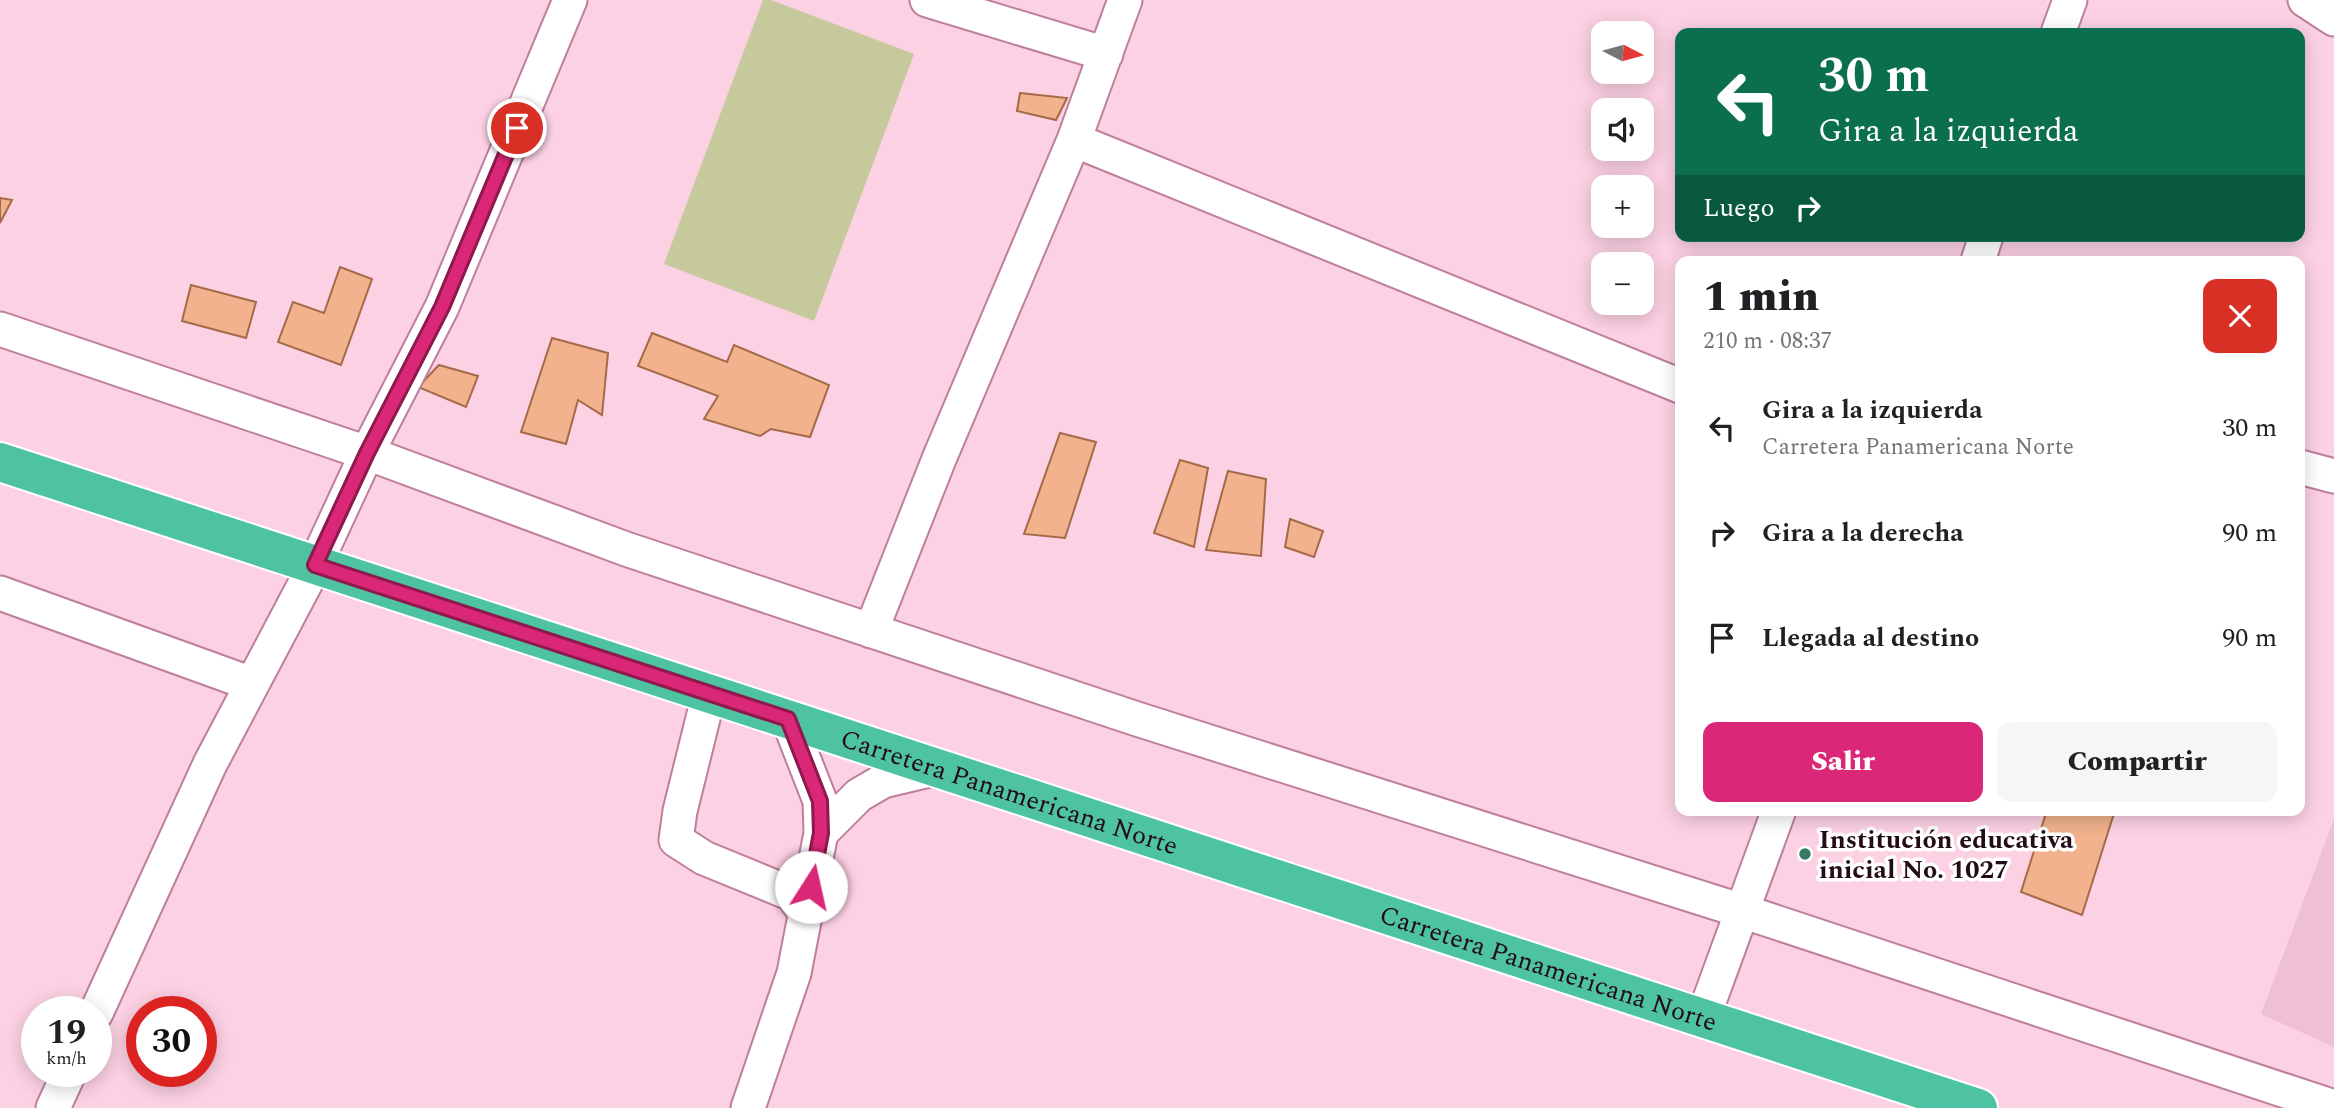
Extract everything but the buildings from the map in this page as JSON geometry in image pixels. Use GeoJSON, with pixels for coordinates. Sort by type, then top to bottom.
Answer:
{"type":"FeatureCollection","features":[{"type":"Feature","properties":{"kind":"highway","name":"Carretera Panamericana Norte"},"geometry":{"type":"LineString","coordinates":[[0,462],[1978,1108]]}},
{"type":"Feature","properties":{"kind":"street"},"geometry":{"type":"LineString","coordinates":[[104,996],[210,764],[315,565],[367,453],[442,307],[570,0]]}},
{"type":"Feature","properties":{"kind":"street"},"geometry":{"type":"LineString","coordinates":[[927,0],[1106,54]]}},
{"type":"Feature","properties":{"kind":"street"},"geometry":{"type":"LineString","coordinates":[[871,631],[939,459],[1074,140],[1125,0]]}},
{"type":"Feature","properties":{"kind":"street"},"geometry":{"type":"LineString","coordinates":[[2060,28],[2070,0]]}},
{"type":"Feature","properties":{"kind":"street"},"geometry":{"type":"LineString","coordinates":[[2305,0],[2334,19]]}},
{"type":"Feature","properties":{"kind":"street"},"geometry":{"type":"LineString","coordinates":[[1074,140],[1675,384]]}},
{"type":"Feature","properties":{"kind":"street"},"geometry":{"type":"LineString","coordinates":[[0,329],[367,453],[625,549],[1137,719],[1742,911],[2334,1107]]}},
{"type":"Feature","properties":{"kind":"street"},"geometry":{"type":"LineString","coordinates":[[2305,468],[2334,476]]}},
{"type":"Feature","properties":{"kind":"street"},"geometry":{"type":"LineString","coordinates":[[0,593],[252,684]]}},
{"type":"Feature","properties":{"kind":"street"},"geometry":{"type":"LineString","coordinates":[[709,694],[680,811],[676,840],[704,858],[792,894],[806,914]]}},
{"type":"Feature","properties":{"kind":"street"},"geometry":{"type":"LineString","coordinates":[[748,1108],[794,973],[821,833],[820,801],[788,719]]}},
{"type":"Feature","properties":{"kind":"street"},"geometry":{"type":"LineString","coordinates":[[821,833],[859,795],[883,781],[938,768]]}},
{"type":"Feature","properties":{"kind":"street"},"geometry":{"type":"LineString","coordinates":[[1703,1018],[1777,816]]}},
{"type":"Feature","properties":{"kind":"street"},"geometry":{"type":"LineString","coordinates":[[53,1108],[63,1087]]}},
{"type":"Feature","properties":{"kind":"shaded area"},"geometry":{"type":"Polygon","coordinates":[[[2334,819],[2334,1047],[2261,1014],[2334,819]]]}},
{"type":"Feature","properties":{"kind":"green space"},"geometry":{"type":"Polygon","coordinates":[[[763,0],[771,0],[914,54],[814,321],[664,264],[763,0]]]}},
{"type":"Feature","properties":{"kind":"place","name":"Institución educativa inicial No. 1027"},"geometry":{"type":"Point","coordinates":[1805,854]}},
{"type":"Feature","properties":{"kind":"route"},"geometry":{"type":"LineString","coordinates":[[517,128],[442,307],[367,453],[315,565],[788,719],[820,801],[821,833],[811,887]]}}]}
